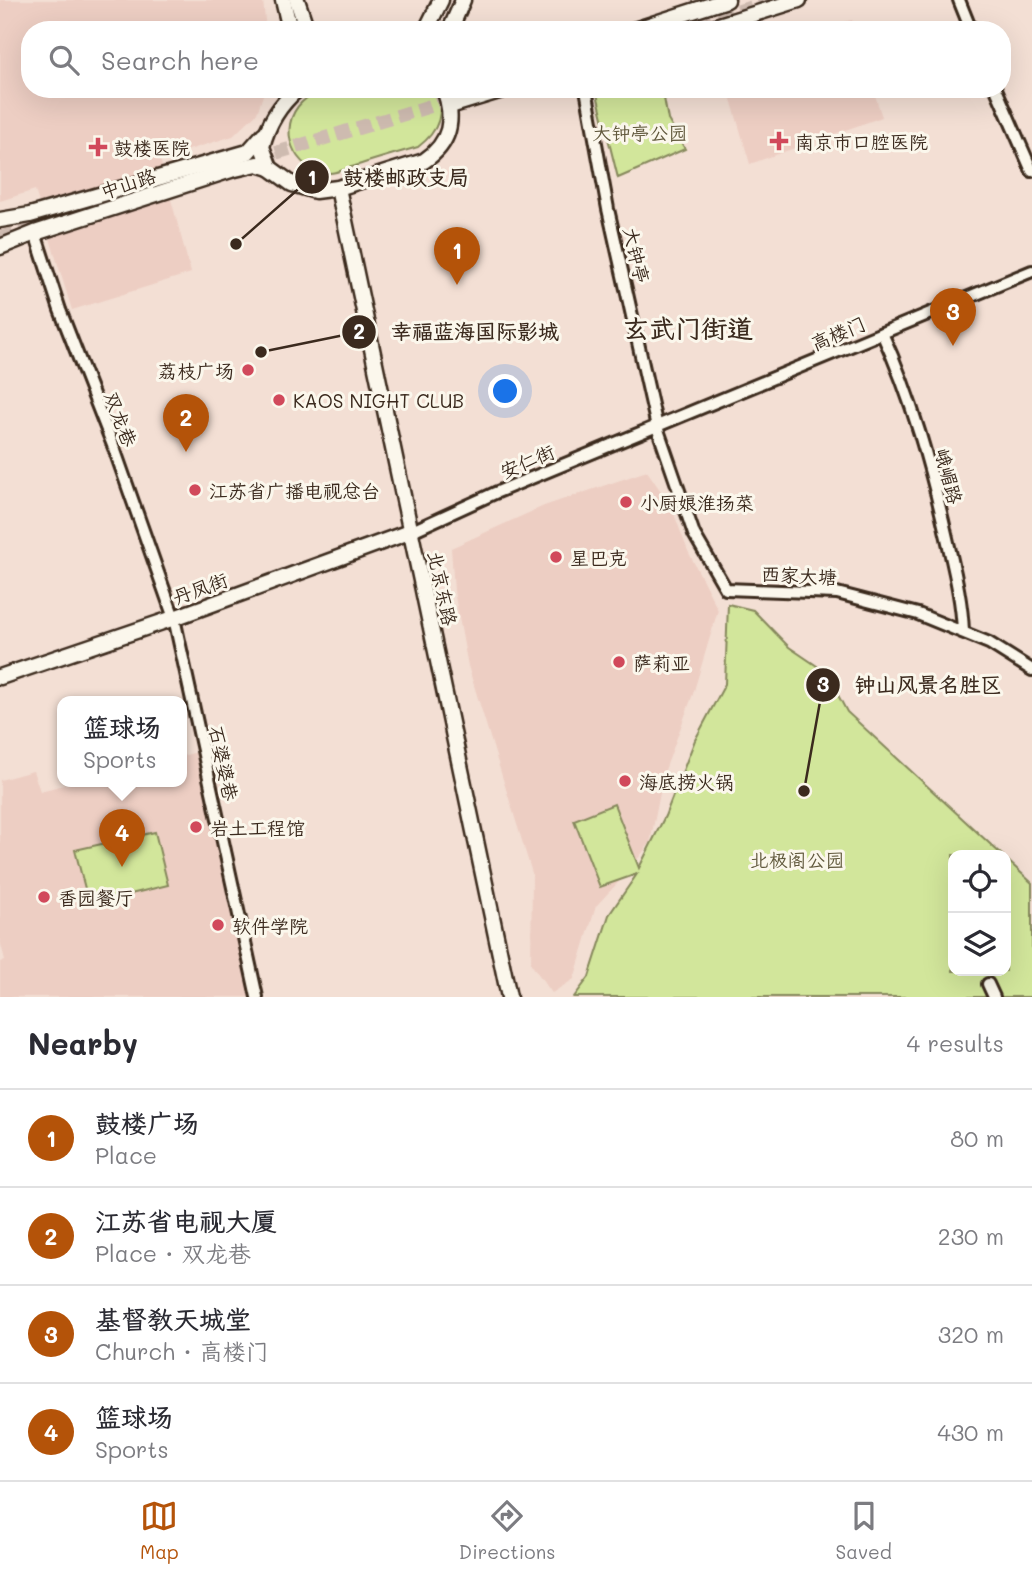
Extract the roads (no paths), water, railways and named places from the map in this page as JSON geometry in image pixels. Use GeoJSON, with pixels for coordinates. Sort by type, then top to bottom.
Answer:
{"type":"FeatureCollection","features":[{"type":"Feature","properties":{"kind":"main road"},"geometry":{"type":"LineString","coordinates":[[283,0],[288,21]]}},
{"type":"Feature","properties":{"kind":"main road"},"geometry":{"type":"LineString","coordinates":[[297,0],[304,21]]}},
{"type":"Feature","properties":{"kind":"main road"},"geometry":{"type":"LineString","coordinates":[[430,21],[441,0]]}},
{"type":"Feature","properties":{"kind":"main road"},"geometry":{"type":"LineString","coordinates":[[454,21],[463,0]]}},
{"type":"Feature","properties":{"kind":"main road"},"geometry":{"type":"LineString","coordinates":[[662,21],[727,0]]}},
{"type":"Feature","properties":{"kind":"main road"},"geometry":{"type":"LineString","coordinates":[[732,21],[799,0]]}},
{"type":"Feature","properties":{"kind":"main road"},"geometry":{"type":"LineString","coordinates":[[0,220],[30,215],[248,152],[257,144],[287,98]]}},
{"type":"Feature","properties":{"kind":"main road"},"geometry":{"type":"LineString","coordinates":[[266,130],[262,147],[270,168],[292,184],[325,191],[424,162],[441,147],[449,131],[448,98]]}},
{"type":"Feature","properties":{"kind":"main road"},"geometry":{"type":"LineString","coordinates":[[450,106],[476,98]]}},
{"type":"Feature","properties":{"kind":"main road","name":"中山路"},"geometry":{"type":"LineString","coordinates":[[0,247],[35,233],[250,165],[270,168]]}},
{"type":"Feature","properties":{"kind":"main road","name":"北京东路"},"geometry":{"type":"LineString","coordinates":[[338,188],[509,997]]}},
{"type":"Feature","properties":{"kind":"main road","name":"丹凤街"},"geometry":{"type":"LineString","coordinates":[[0,677],[174,618],[412,531]]}},
{"type":"Feature","properties":{"kind":"street"},"geometry":{"type":"LineString","coordinates":[[959,0],[967,21]]}},
{"type":"Feature","properties":{"kind":"street","name":"大钟亭"},"geometry":{"type":"LineString","coordinates":[[588,98],[608,209],[657,427]]}},
{"type":"Feature","properties":{"kind":"street"},"geometry":{"type":"LineString","coordinates":[[1000,98],[1032,172]]}},
{"type":"Feature","properties":{"kind":"street","name":"双龙巷"},"geometry":{"type":"LineString","coordinates":[[35,233],[60,310],[114,448],[174,618]]}},
{"type":"Feature","properties":{"kind":"street","name":"高楼门"},"geometry":{"type":"LineString","coordinates":[[657,427],[1032,271]]}},
{"type":"Feature","properties":{"kind":"street","name":"峨嵋路"},"geometry":{"type":"LineString","coordinates":[[882,333],[893,356],[933,475],[962,607],[963,632]]}},
{"type":"Feature","properties":{"kind":"street","name":"安仁街"},"geometry":{"type":"LineString","coordinates":[[412,531],[495,493],[657,427]]}},
{"type":"Feature","properties":{"kind":"street","name":"西家大塘"},"geometry":{"type":"LineString","coordinates":[[657,427],[694,534],[726,589],[837,593],[918,614],[989,643],[1032,670]]}},
{"type":"Feature","properties":{"kind":"street","name":"石婆婆巷"},"geometry":{"type":"LineString","coordinates":[[174,618],[257,997]]}},
{"type":"Feature","properties":{"kind":"street"},"geometry":{"type":"LineString","coordinates":[[988,984],[994,997]]}},
{"type":"Feature","properties":{"kind":"tunnel"},"geometry":{"type":"LineString","coordinates":[[707,21],[775,0]]}},
{"type":"Feature","properties":{"kind":"tunnel"},"geometry":{"type":"LineString","coordinates":[[256,159],[457,98]]}},
{"type":"Feature","properties":{"kind":"tunnel"},"geometry":{"type":"LineString","coordinates":[[0,238],[32,228]]}},
{"type":"Feature","properties":{"kind":"place","name":"南京市口腔医院"},"geometry":{"type":"Point","coordinates":[779,141]}},
{"type":"Feature","properties":{"kind":"place","name":"鼓楼医院"},"geometry":{"type":"Point","coordinates":[98,147]}},
{"type":"Feature","properties":{"kind":"place","name":"鼓楼邮政支局"},"geometry":{"type":"Point","coordinates":[236,244]}},
{"type":"Feature","properties":{"kind":"place","name":"鼓楼广场"},"geometry":{"type":"Point","coordinates":[457,285]}},
{"type":"Feature","properties":{"kind":"place","name":"基督教天城堂"},"geometry":{"type":"Point","coordinates":[953,346]}},
{"type":"Feature","properties":{"kind":"place","name":"幸福蓝海国际影城"},"geometry":{"type":"Point","coordinates":[261,352]}},
{"type":"Feature","properties":{"kind":"place","name":"荔枝广场"},"geometry":{"type":"Point","coordinates":[248,370]}},
{"type":"Feature","properties":{"kind":"place","name":"KAOS NIGHT CLUB"},"geometry":{"type":"Point","coordinates":[279,400]}},
{"type":"Feature","properties":{"kind":"place","name":"江苏省电视大厦"},"geometry":{"type":"Point","coordinates":[186,452]}},
{"type":"Feature","properties":{"kind":"place","name":"江苏省广播电视总台"},"geometry":{"type":"Point","coordinates":[195,490]}},
{"type":"Feature","properties":{"kind":"place","name":"小厨娘淮扬菜"},"geometry":{"type":"Point","coordinates":[626,502]}},
{"type":"Feature","properties":{"kind":"place","name":"星巴克"},"geometry":{"type":"Point","coordinates":[556,557]}},
{"type":"Feature","properties":{"kind":"place","name":"萨莉亚"},"geometry":{"type":"Point","coordinates":[619,662]}},
{"type":"Feature","properties":{"kind":"place","name":"海底捞火锅"},"geometry":{"type":"Point","coordinates":[625,781]}},
{"type":"Feature","properties":{"kind":"place","name":"钟山风景名胜区"},"geometry":{"type":"Point","coordinates":[804,791]}},
{"type":"Feature","properties":{"kind":"place","name":"岩土工程馆"},"geometry":{"type":"Point","coordinates":[196,827]}},
{"type":"Feature","properties":{"kind":"place","name":"篮球场"},"geometry":{"type":"Point","coordinates":[122,867]}},
{"type":"Feature","properties":{"kind":"place","name":"香园餐厅"},"geometry":{"type":"Point","coordinates":[44,897]}},
{"type":"Feature","properties":{"kind":"place","name":"软件学院"},"geometry":{"type":"Point","coordinates":[218,925]}},
{"type":"Feature","properties":{"kind":"district","name":"玄武门街道"},"geometry":{"type":"Point","coordinates":[688,328]}},
{"type":"Feature","properties":{"kind":"park label","name":"大钟亭公园"},"geometry":{"type":"Point","coordinates":[640,132]}},
{"type":"Feature","properties":{"kind":"park label","name":"北极阁公园"},"geometry":{"type":"Point","coordinates":[797,859]}}]}
